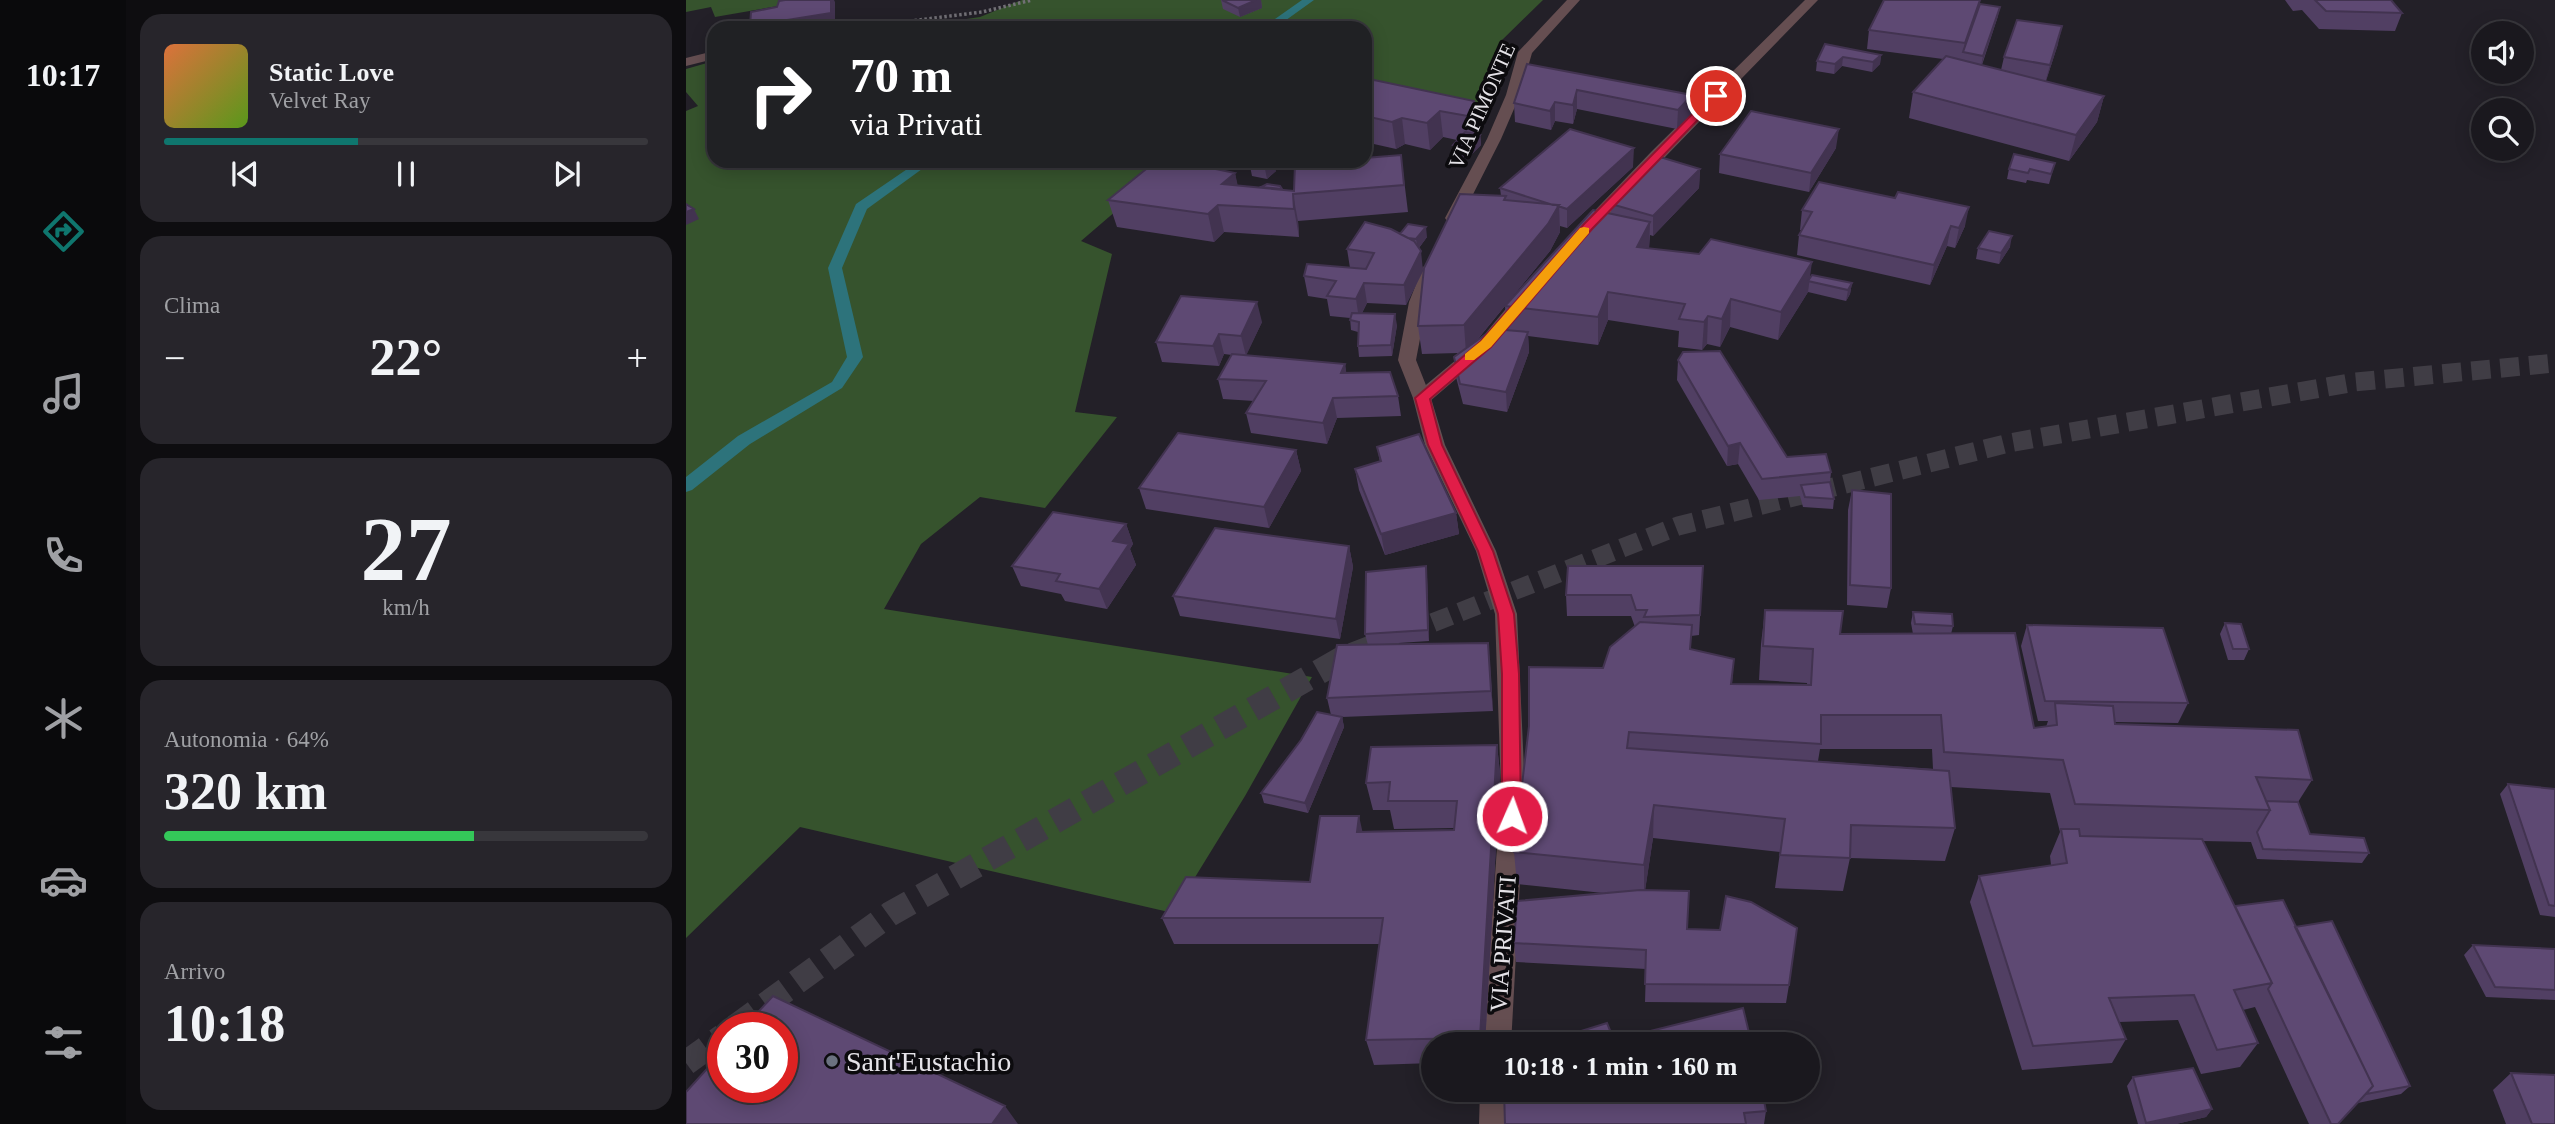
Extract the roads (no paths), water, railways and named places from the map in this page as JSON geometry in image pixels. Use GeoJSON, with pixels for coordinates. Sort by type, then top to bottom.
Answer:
{"type":"FeatureCollection","features":[{"type":"Feature","properties":{"kind":"street","name":"VIA PIMONTE"},"geometry":{"type":"LineString","coordinates":[[1422,398],[1407,360],[1418,302],[1440,244],[1494,139],[1513,95],[1525,52],[1574,0]]}},
{"type":"Feature","properties":{"kind":"street"},"geometry":{"type":"LineString","coordinates":[[1571,246],[1657,154],[1812,0]]}},
{"type":"Feature","properties":{"kind":"street"},"geometry":{"type":"LineString","coordinates":[[686,62],[707,57]]}},
{"type":"Feature","properties":{"kind":"street"},"geometry":{"type":"LineString","coordinates":[[1422,398],[1486,344],[1536,285]]}},
{"type":"Feature","properties":{"kind":"street","name":"VIA PRIVATI"},"geometry":{"type":"LineString","coordinates":[[1422,398],[1435,445],[1486,551],[1506,614],[1513,791],[1497,1032]]}},
{"type":"Feature","properties":{"kind":"street"},"geometry":{"type":"LineString","coordinates":[[1494,1102],[1494,1124]]}},
{"type":"Feature","properties":{"kind":"waterway"},"geometry":{"type":"LineString","coordinates":[[1278,21],[1309,0]]}},
{"type":"Feature","properties":{"kind":"waterway"},"geometry":{"type":"LineString","coordinates":[[686,486],[744,440],[837,385],[855,357],[835,268],[861,207],[917,168]]}},
{"type":"Feature","properties":{"kind":"tunnel"},"geometry":{"type":"LineString","coordinates":[[1379,644],[1678,526],[2009,443],[2355,382],[2555,363]]}},
{"type":"Feature","properties":{"kind":"tunnel"},"geometry":{"type":"LineString","coordinates":[[756,1012],[890,914],[1340,660],[1384,643]]}},
{"type":"Feature","properties":{"kind":"tunnel"},"geometry":{"type":"LineString","coordinates":[[686,1063],[707,1048]]}},
{"type":"Feature","properties":{"kind":"place","name":"Sant'Eustachio"},"geometry":{"type":"Point","coordinates":[832,1061]}}]}
